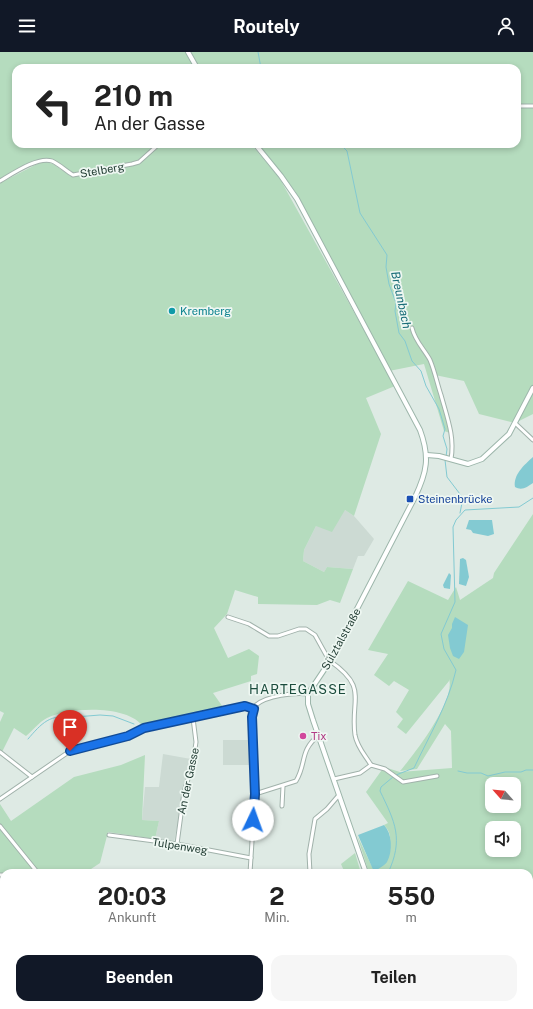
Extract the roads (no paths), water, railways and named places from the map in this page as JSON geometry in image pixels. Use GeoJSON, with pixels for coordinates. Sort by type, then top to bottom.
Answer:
{"type":"FeatureCollection","features":[{"type":"Feature","properties":{"kind":"main road"},"geometry":{"type":"LineString","coordinates":[[188,52],[195,64]]}},
{"type":"Feature","properties":{"kind":"main road"},"geometry":{"type":"LineString","coordinates":[[258,148],[297,199],[420,430],[427,455],[443,457],[468,464],[482,459],[500,444],[515,423],[533,388]]}},
{"type":"Feature","properties":{"kind":"main road","name":"Sülztalstraße"},"geometry":{"type":"LineString","coordinates":[[308,694],[330,662],[415,497],[422,482],[427,455]]}},
{"type":"Feature","properties":{"kind":"main road"},"geometry":{"type":"LineString","coordinates":[[308,694],[308,704],[365,869]]}},
{"type":"Feature","properties":{"kind":"street"},"geometry":{"type":"LineString","coordinates":[[521,106],[533,106]]}},
{"type":"Feature","properties":{"kind":"street","name":"Stelberg"},"geometry":{"type":"LineString","coordinates":[[0,181],[30,164],[44,160],[53,161],[73,174],[139,162],[154,148]]}},
{"type":"Feature","properties":{"kind":"street"},"geometry":{"type":"LineString","coordinates":[[412,328],[413,335],[426,353],[435,371],[451,429],[453,451],[450,459]]}},
{"type":"Feature","properties":{"kind":"street"},"geometry":{"type":"LineString","coordinates":[[515,423],[533,440]]}},
{"type":"Feature","properties":{"kind":"street"},"geometry":{"type":"LineString","coordinates":[[228,618],[249,624],[269,636],[278,636],[299,629],[306,629],[315,635],[330,662],[344,671],[353,685],[356,695],[356,735],[361,750],[371,765],[390,773],[395,778],[403,782],[437,776]]}},
{"type":"Feature","properties":{"kind":"street"},"geometry":{"type":"LineString","coordinates":[[250,869],[255,794],[252,717],[254,709],[260,703],[288,693],[308,694]]}},
{"type":"Feature","properties":{"kind":"street"},"geometry":{"type":"LineString","coordinates":[[0,799],[70,751],[128,736],[144,728],[202,717],[245,706],[254,709]]}},
{"type":"Feature","properties":{"kind":"street","name":"An der Gasse"},"geometry":{"type":"LineString","coordinates":[[177,844],[184,792],[193,763],[196,742],[193,718]]}},
{"type":"Feature","properties":{"kind":"street"},"geometry":{"type":"LineString","coordinates":[[255,794],[296,781],[300,774],[305,750],[319,735]]}},
{"type":"Feature","properties":{"kind":"street"},"geometry":{"type":"LineString","coordinates":[[0,752],[32,777]]}},
{"type":"Feature","properties":{"kind":"street"},"geometry":{"type":"LineString","coordinates":[[334,779],[360,773],[371,765]]}},
{"type":"Feature","properties":{"kind":"street"},"geometry":{"type":"LineString","coordinates":[[282,806],[283,786]]}},
{"type":"Feature","properties":{"kind":"street"},"geometry":{"type":"LineString","coordinates":[[310,869],[309,854],[315,819],[339,796]]}},
{"type":"Feature","properties":{"kind":"street"},"geometry":{"type":"LineString","coordinates":[[0,826],[35,869]]}},
{"type":"Feature","properties":{"kind":"street","name":"Tulpenweg"},"geometry":{"type":"LineString","coordinates":[[109,835],[177,844],[251,858]]}},
{"type":"Feature","properties":{"kind":"water"},"geometry":{"type":"Polygon","coordinates":[[[533,457],[533,483],[522,489],[515,487],[517,474],[533,457]]]}},
{"type":"Feature","properties":{"kind":"water"},"geometry":{"type":"Polygon","coordinates":[[[469,520],[492,520],[494,534],[488,536],[473,533],[471,530],[466,529],[469,520]]]}},
{"type":"Feature","properties":{"kind":"water"},"geometry":{"type":"Polygon","coordinates":[[[463,558],[466,560],[469,577],[466,586],[459,584],[460,559],[463,558]]]}},
{"type":"Feature","properties":{"kind":"water"},"geometry":{"type":"Polygon","coordinates":[[[449,573],[451,575],[450,589],[444,588],[443,585],[449,573]]]}},
{"type":"Feature","properties":{"kind":"water"},"geometry":{"type":"Polygon","coordinates":[[[455,617],[468,625],[464,652],[459,659],[453,656],[448,635],[455,617]]]}},
{"type":"Feature","properties":{"kind":"water"},"geometry":{"type":"Polygon","coordinates":[[[384,825],[387,828],[391,842],[387,862],[378,869],[373,869],[358,835],[384,825]]]}},
{"type":"Feature","properties":{"kind":"waterway","name":"Breunbach"},"geometry":{"type":"LineString","coordinates":[[258,52],[260,64]]}},
{"type":"Feature","properties":{"kind":"waterway","name":"Breunbach"},"geometry":{"type":"LineString","coordinates":[[344,148],[347,151],[360,213],[387,255],[386,267],[389,284],[396,303],[395,311],[399,333],[405,341],[412,361],[421,371],[426,386],[439,409],[445,429],[443,436],[447,449],[446,457]]}},
{"type":"Feature","properties":{"kind":"waterway","name":"Breunbach"},"geometry":{"type":"LineString","coordinates":[[445,460],[447,477],[463,498],[460,513]]}},
{"type":"Feature","properties":{"kind":"waterway"},"geometry":{"type":"LineString","coordinates":[[396,775],[414,768],[438,720],[453,683],[456,670],[444,649],[441,634],[455,602],[453,527],[456,520],[465,510],[519,507],[533,498]]}},
{"type":"Feature","properties":{"kind":"waterway"},"geometry":{"type":"LineString","coordinates":[[28,739],[42,724],[53,718],[59,717],[73,719],[75,717],[100,715],[113,716],[134,724]]}},
{"type":"Feature","properties":{"kind":"waterway"},"geometry":{"type":"LineString","coordinates":[[458,771],[467,773],[481,773],[488,776],[505,772],[533,770]]}},
{"type":"Feature","properties":{"kind":"waterway"},"geometry":{"type":"LineString","coordinates":[[390,869],[396,850],[396,831],[390,812],[380,791],[381,787],[393,777]]}},
{"type":"Feature","properties":{"kind":"place","name":"Kremberg"},"geometry":{"type":"Point","coordinates":[172,311]}},
{"type":"Feature","properties":{"kind":"place","name":"Steinenbrücke"},"geometry":{"type":"Point","coordinates":[410,499]}},
{"type":"Feature","properties":{"kind":"place","name":"Tix"},"geometry":{"type":"Point","coordinates":[303,736]}},
{"type":"Feature","properties":{"kind":"district","name":"HARTEGASSE"},"geometry":{"type":"Point","coordinates":[298,689]}}]}
